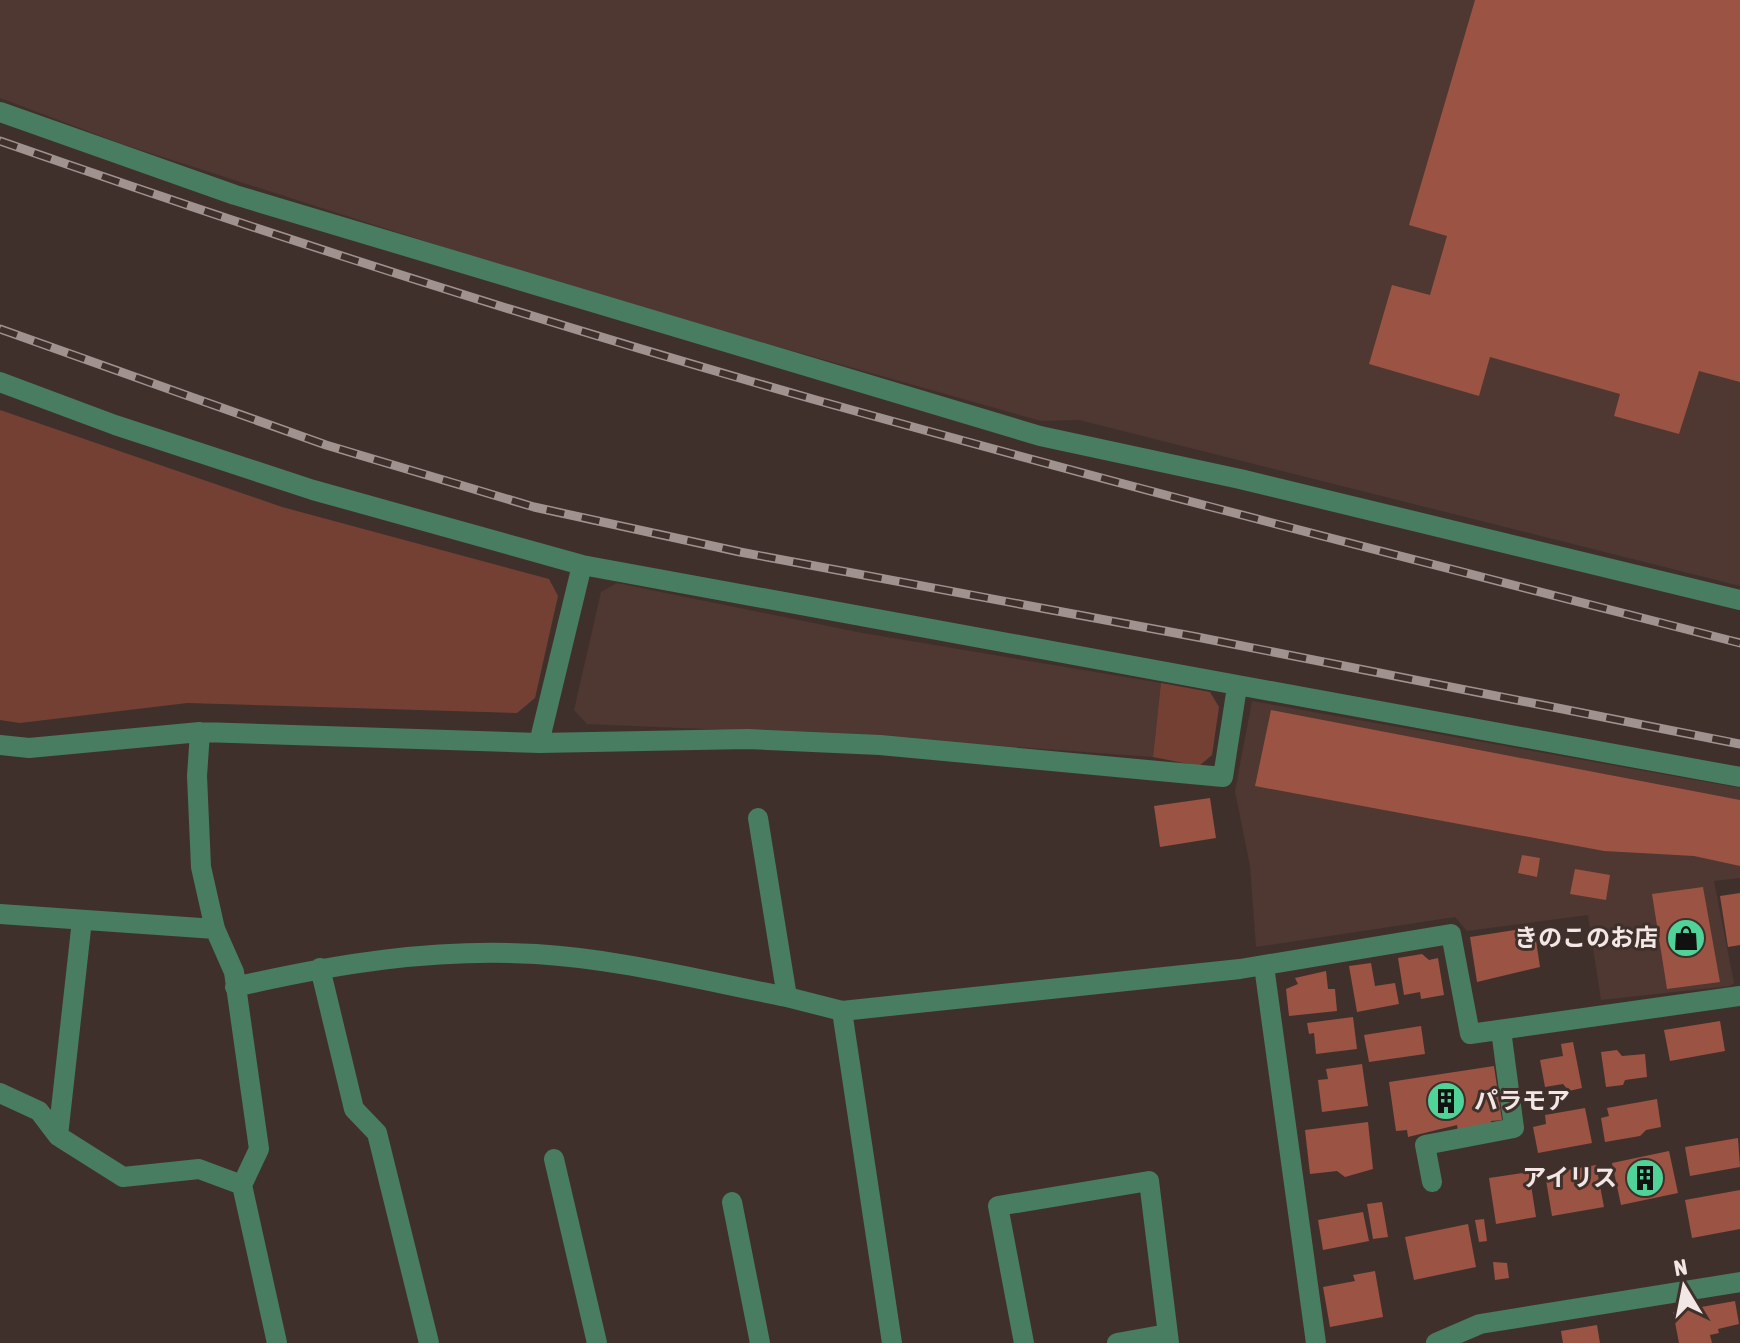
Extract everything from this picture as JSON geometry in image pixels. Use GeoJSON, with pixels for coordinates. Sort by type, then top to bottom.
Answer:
{"type":"FeatureCollection","features":[{"type":"Feature","properties":{"kind":"street"},"geometry":{"type":"LineString","coordinates":[[0,112],[235,195],[1040,436],[1240,479],[1740,600]]}},
{"type":"Feature","properties":{"kind":"street"},"geometry":{"type":"LineString","coordinates":[[0,382],[115,425],[313,490],[582,565],[1740,777]]}},
{"type":"Feature","properties":{"kind":"street"},"geometry":{"type":"LineString","coordinates":[[539,743],[582,565]]}},
{"type":"Feature","properties":{"kind":"street"},"geometry":{"type":"LineString","coordinates":[[0,745],[29,748],[200,732],[539,743],[748,739],[880,745],[1223,777],[1237,687]]}},
{"type":"Feature","properties":{"kind":"street"},"geometry":{"type":"LineString","coordinates":[[200,732],[197,776],[201,867],[215,929],[234,972],[259,1149],[242,1185],[277,1343]]}},
{"type":"Feature","properties":{"kind":"street"},"geometry":{"type":"LineString","coordinates":[[758,818],[787,997]]}},
{"type":"Feature","properties":{"kind":"street"},"geometry":{"type":"LineString","coordinates":[[0,914],[215,929]]}},
{"type":"Feature","properties":{"kind":"street"},"geometry":{"type":"LineString","coordinates":[[58,1136],[82,920]]}},
{"type":"Feature","properties":{"kind":"street"},"geometry":{"type":"LineString","coordinates":[[235,987],[392,956],[537,954],[641,968],[842,1011],[1264,966],[1451,934],[1470,1034],[1740,996]]}},
{"type":"Feature","properties":{"kind":"street"},"geometry":{"type":"LineString","coordinates":[[1264,966],[1316,1343]]}},
{"type":"Feature","properties":{"kind":"street"},"geometry":{"type":"LineString","coordinates":[[320,968],[354,1109],[377,1133],[429,1343]]}},
{"type":"Feature","properties":{"kind":"street"},"geometry":{"type":"LineString","coordinates":[[842,1011],[892,1343]]}},
{"type":"Feature","properties":{"kind":"street"},"geometry":{"type":"LineString","coordinates":[[1432,1182],[1425,1145],[1514,1128],[1501,1030]]}},
{"type":"Feature","properties":{"kind":"street"},"geometry":{"type":"LineString","coordinates":[[0,1093],[39,1111],[58,1136],[123,1177],[199,1169],[242,1185]]}},
{"type":"Feature","properties":{"kind":"street"},"geometry":{"type":"LineString","coordinates":[[554,1159],[597,1343]]}},
{"type":"Feature","properties":{"kind":"street"},"geometry":{"type":"LineString","coordinates":[[1024,1343],[998,1206],[1149,1181],[1168,1339],[1117,1343]]}},
{"type":"Feature","properties":{"kind":"street"},"geometry":{"type":"LineString","coordinates":[[732,1202],[760,1343]]}},
{"type":"Feature","properties":{"kind":"street"},"geometry":{"type":"LineString","coordinates":[[1436,1343],[1480,1324],[1740,1282]]}},
{"type":"Feature","properties":{"kind":"shaded area"},"geometry":{"type":"Polygon","coordinates":[[[0,0],[1740,0],[1740,586],[1079,420],[1041,421],[580,291],[122,144],[0,98],[0,0]]]}},
{"type":"Feature","properties":{"kind":"shaded area"},"geometry":{"type":"Polygon","coordinates":[[[0,410],[282,507],[549,579],[558,596],[535,698],[517,713],[187,703],[20,723],[0,720],[0,410]]]}},
{"type":"Feature","properties":{"kind":"shaded area"},"geometry":{"type":"Polygon","coordinates":[[[617,583],[857,632],[1161,683],[1153,757],[848,735],[587,724],[574,710],[601,592],[617,583]]]}},
{"type":"Feature","properties":{"kind":"shaded area"},"geometry":{"type":"Polygon","coordinates":[[[1161,683],[1210,692],[1219,707],[1212,755],[1199,766],[1153,757],[1161,683]]]}},
{"type":"Feature","properties":{"kind":"shaded area"},"geometry":{"type":"Polygon","coordinates":[[[1252,701],[1740,788],[1740,878],[1714,881],[1734,983],[1730,986],[1601,1000],[1588,915],[1467,931],[1455,917],[1256,947],[1250,866],[1235,791],[1252,701]]]}},
{"type":"Feature","properties":{"kind":"building"},"geometry":{"type":"Polygon","coordinates":[[[1475,0],[1740,0],[1740,382],[1699,371],[1679,434],[1614,416],[1620,394],[1490,357],[1479,396],[1369,364],[1392,285],[1430,295],[1447,236],[1409,225],[1475,0]]]}},
{"type":"Feature","properties":{"kind":"building"},"geometry":{"type":"Polygon","coordinates":[[[1271,710],[1740,800],[1740,866],[1694,856],[1604,851],[1255,786],[1271,710]]]}},
{"type":"Feature","properties":{"kind":"building"},"geometry":{"type":"Polygon","coordinates":[[[1210,798],[1216,838],[1160,847],[1154,806],[1210,798]]]}},
{"type":"Feature","properties":{"kind":"building"},"geometry":{"type":"Polygon","coordinates":[[[1522,855],[1540,858],[1537,877],[1518,873],[1522,855]]]}},
{"type":"Feature","properties":{"kind":"building"},"geometry":{"type":"Polygon","coordinates":[[[1575,869],[1610,875],[1606,900],[1570,894],[1575,869]]]}},
{"type":"Feature","properties":{"kind":"building","name":"きのこのお店"},"geometry":{"type":"Polygon","coordinates":[[[1703,887],[1720,982],[1667,989],[1652,894],[1703,887]]]}},
{"type":"Feature","properties":{"kind":"building"},"geometry":{"type":"Polygon","coordinates":[[[1740,893],[1740,945],[1728,947],[1720,896],[1740,893]]]}},
{"type":"Feature","properties":{"kind":"building"},"geometry":{"type":"Polygon","coordinates":[[[1534,927],[1540,967],[1477,982],[1470,937],[1534,927]]]}},
{"type":"Feature","properties":{"kind":"building"},"geometry":{"type":"Polygon","coordinates":[[[1422,954],[1429,960],[1438,958],[1444,995],[1421,999],[1420,992],[1404,995],[1398,958],[1422,954]]]}},
{"type":"Feature","properties":{"kind":"building"},"geometry":{"type":"Polygon","coordinates":[[[1371,963],[1375,986],[1395,983],[1399,1004],[1357,1012],[1349,966],[1371,963]]]}},
{"type":"Feature","properties":{"kind":"building"},"geometry":{"type":"Polygon","coordinates":[[[1326,971],[1328,989],[1335,989],[1337,1011],[1289,1016],[1286,989],[1298,984],[1295,978],[1326,971]]]}},
{"type":"Feature","properties":{"kind":"building"},"geometry":{"type":"Polygon","coordinates":[[[1353,1017],[1357,1049],[1316,1054],[1314,1033],[1309,1034],[1307,1023],[1353,1017]]]}},
{"type":"Feature","properties":{"kind":"building"},"geometry":{"type":"Polygon","coordinates":[[[1720,1021],[1725,1051],[1670,1061],[1664,1030],[1720,1021]]]}},
{"type":"Feature","properties":{"kind":"building"},"geometry":{"type":"Polygon","coordinates":[[[1421,1026],[1425,1054],[1369,1062],[1364,1035],[1421,1026]]]}},
{"type":"Feature","properties":{"kind":"building"},"geometry":{"type":"Polygon","coordinates":[[[1573,1042],[1582,1088],[1569,1091],[1563,1084],[1545,1087],[1540,1060],[1563,1056],[1561,1044],[1573,1042]]]}},
{"type":"Feature","properties":{"kind":"building"},"geometry":{"type":"Polygon","coordinates":[[[1617,1050],[1622,1056],[1645,1054],[1647,1077],[1606,1087],[1601,1052],[1617,1050]]]}},
{"type":"Feature","properties":{"kind":"building"},"geometry":{"type":"Polygon","coordinates":[[[1362,1064],[1368,1106],[1322,1112],[1318,1080],[1328,1079],[1326,1069],[1362,1064]]]}},
{"type":"Feature","properties":{"kind":"building","name":"パラモア"},"geometry":{"type":"Polygon","coordinates":[[[1494,1066],[1502,1120],[1491,1121],[1491,1126],[1458,1131],[1457,1125],[1408,1137],[1407,1130],[1396,1131],[1389,1082],[1494,1066]]]}},
{"type":"Feature","properties":{"kind":"building"},"geometry":{"type":"Polygon","coordinates":[[[1657,1099],[1661,1127],[1646,1130],[1640,1136],[1605,1142],[1601,1118],[1609,1116],[1607,1108],[1657,1099]]]}},
{"type":"Feature","properties":{"kind":"building"},"geometry":{"type":"Polygon","coordinates":[[[1585,1108],[1592,1143],[1538,1153],[1533,1127],[1546,1124],[1545,1115],[1585,1108]]]}},
{"type":"Feature","properties":{"kind":"building"},"geometry":{"type":"Polygon","coordinates":[[[1368,1122],[1373,1169],[1345,1177],[1337,1171],[1310,1174],[1305,1130],[1368,1122]]]}},
{"type":"Feature","properties":{"kind":"building"},"geometry":{"type":"Polygon","coordinates":[[[1738,1138],[1740,1167],[1690,1176],[1685,1147],[1738,1138]]]}},
{"type":"Feature","properties":{"kind":"building","name":"アイリス"},"geometry":{"type":"Polygon","coordinates":[[[1669,1151],[1678,1193],[1621,1205],[1612,1163],[1669,1151]]]}},
{"type":"Feature","properties":{"kind":"building"},"geometry":{"type":"Polygon","coordinates":[[[1596,1165],[1604,1207],[1552,1216],[1545,1174],[1596,1165]]]}},
{"type":"Feature","properties":{"kind":"building"},"geometry":{"type":"Polygon","coordinates":[[[1529,1172],[1536,1217],[1496,1224],[1489,1178],[1529,1172]]]}},
{"type":"Feature","properties":{"kind":"building"},"geometry":{"type":"Polygon","coordinates":[[[1740,1190],[1740,1229],[1692,1238],[1685,1200],[1740,1190]]]}},
{"type":"Feature","properties":{"kind":"building"},"geometry":{"type":"Polygon","coordinates":[[[1382,1202],[1388,1237],[1373,1239],[1367,1204],[1382,1202]]]}},
{"type":"Feature","properties":{"kind":"building"},"geometry":{"type":"Polygon","coordinates":[[[1363,1212],[1369,1241],[1323,1250],[1318,1220],[1363,1212]]]}},
{"type":"Feature","properties":{"kind":"building"},"geometry":{"type":"Polygon","coordinates":[[[1484,1219],[1487,1241],[1479,1242],[1475,1220],[1484,1219]]]}},
{"type":"Feature","properties":{"kind":"building"},"geometry":{"type":"Polygon","coordinates":[[[1468,1224],[1476,1267],[1414,1280],[1405,1237],[1468,1224]]]}},
{"type":"Feature","properties":{"kind":"building"},"geometry":{"type":"Polygon","coordinates":[[[1493,1262],[1507,1263],[1509,1278],[1495,1280],[1493,1262]]]}},
{"type":"Feature","properties":{"kind":"building"},"geometry":{"type":"Polygon","coordinates":[[[1375,1271],[1383,1317],[1330,1327],[1323,1287],[1355,1281],[1353,1275],[1375,1271]]]}},
{"type":"Feature","properties":{"kind":"building"},"geometry":{"type":"Polygon","coordinates":[[[1735,1301],[1739,1324],[1718,1329],[1719,1333],[1710,1335],[1712,1343],[1679,1343],[1673,1312],[1735,1301]]]}},
{"type":"Feature","properties":{"kind":"building"},"geometry":{"type":"Polygon","coordinates":[[[1597,1325],[1600,1343],[1563,1343],[1561,1331],[1597,1325]]]}},
{"type":"Feature","properties":{"kind":"railway"},"geometry":{"type":"LineString","coordinates":[[0,141],[406,276],[713,370],[1161,494],[1740,643]]}},
{"type":"Feature","properties":{"kind":"railway"},"geometry":{"type":"LineString","coordinates":[[0,329],[326,445],[534,507],[740,552],[1197,637],[1740,744]]}},
{"type":"Feature","properties":{"kind":"place","name":"きのこのお店"},"geometry":{"type":"Point","coordinates":[1686,938]}},
{"type":"Feature","properties":{"kind":"place","name":"パラモア"},"geometry":{"type":"Point","coordinates":[1446,1101]}},
{"type":"Feature","properties":{"kind":"place","name":"アイリス"},"geometry":{"type":"Point","coordinates":[1645,1178]}}]}
